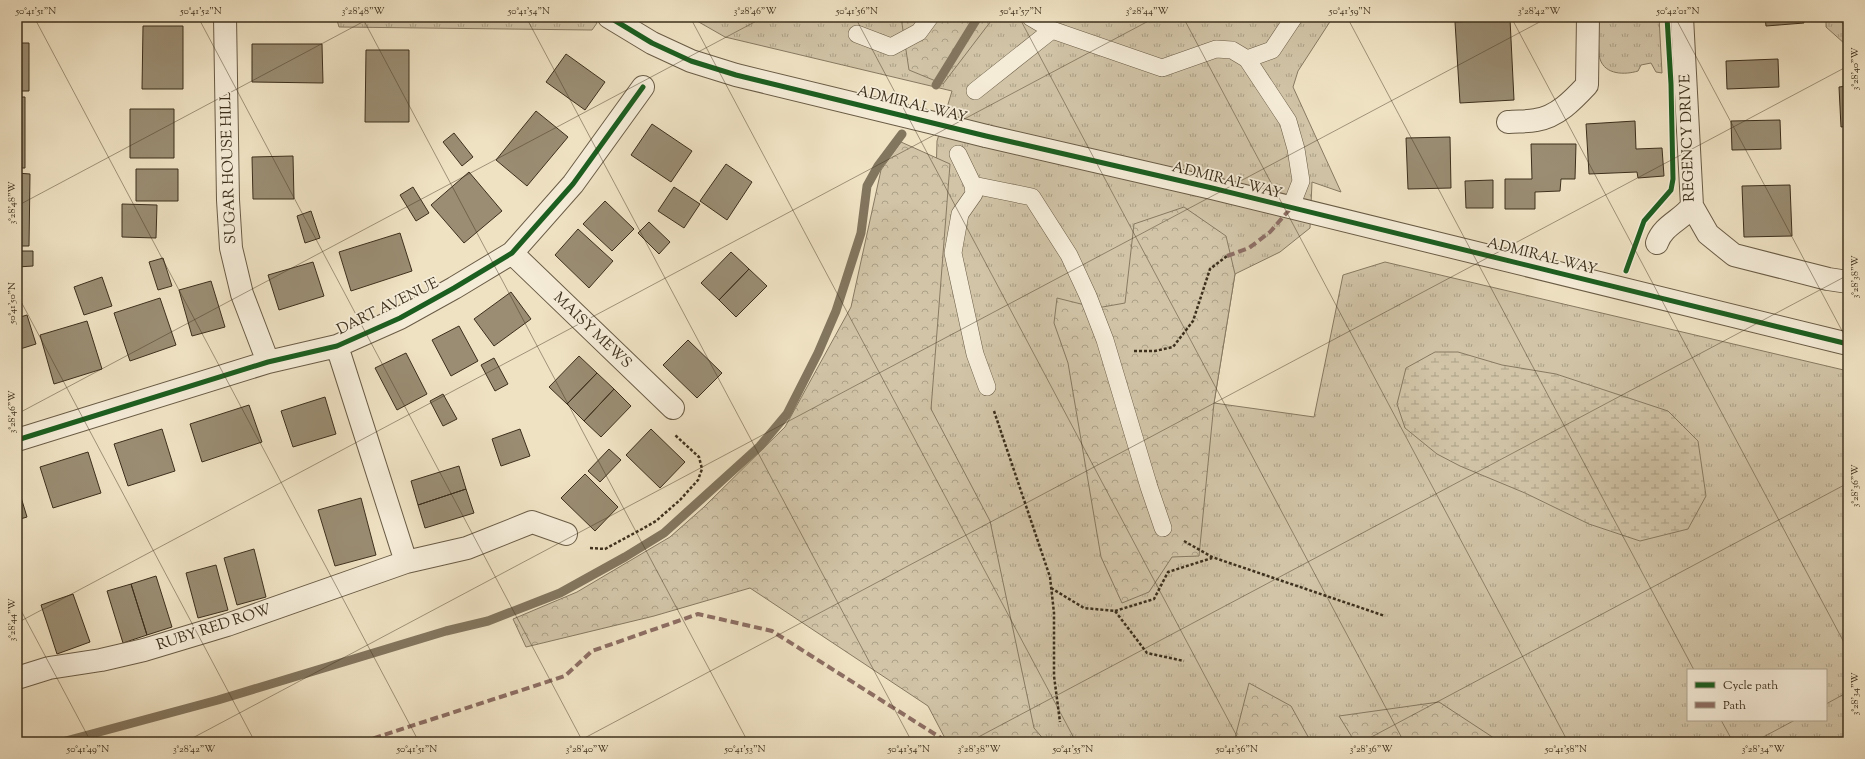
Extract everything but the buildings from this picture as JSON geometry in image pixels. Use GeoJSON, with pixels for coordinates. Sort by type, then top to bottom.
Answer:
{"type":"FeatureCollection","features":[{"type":"Feature","properties":{"kind":"street","name":"SUGAR HOUSE HILL"},"geometry":{"type":"LineString","coordinates":[[225,17],[228,200],[231,248],[242,294],[268,362]]}},
{"type":"Feature","properties":{"kind":"street","name":"ADMIRAL WAY"},"geometry":{"type":"LineString","coordinates":[[609,17],[652,43],[691,61],[736,75],[986,136],[1212,188],[1290,209],[1848,344]]}},
{"type":"Feature","properties":{"kind":"street"},"geometry":{"type":"LineString","coordinates":[[1508,122],[1537,120],[1553,114],[1572,102],[1587,86],[1588,17]]}},
{"type":"Feature","properties":{"kind":"street","name":"REGENCY DRIVE"},"geometry":{"type":"LineString","coordinates":[[1657,243],[1658,237],[1669,226],[1688,213],[1692,206],[1682,17]]}},
{"type":"Feature","properties":{"kind":"street","name":"DART AVENUE"},"geometry":{"type":"LineString","coordinates":[[17,440],[268,362],[337,346],[400,318],[454,288],[512,253],[573,184],[644,87]]}},
{"type":"Feature","properties":{"kind":"street"},"geometry":{"type":"LineString","coordinates":[[1692,206],[1708,234],[1734,255],[1828,279],[1848,282]]}},
{"type":"Feature","properties":{"kind":"street","name":"MAISY MEWS"},"geometry":{"type":"LineString","coordinates":[[512,253],[673,408]]}},
{"type":"Feature","properties":{"kind":"street"},"geometry":{"type":"LineString","coordinates":[[337,346],[406,562]]}},
{"type":"Feature","properties":{"kind":"street","name":"RUBY RED ROW"},"geometry":{"type":"LineString","coordinates":[[17,678],[49,668],[101,660],[144,650],[227,625],[406,562],[468,548],[532,522],[566,534]]}},
{"type":"Feature","properties":{"kind":"lane"},"geometry":{"type":"LineString","coordinates":[[857,34],[891,47],[919,32],[930,17]]}},
{"type":"Feature","properties":{"kind":"lane"},"geometry":{"type":"LineString","coordinates":[[1030,17],[1052,30],[1162,68],[1216,49],[1232,50],[1247,59],[1288,121],[1296,149],[1301,181],[1290,209]]}},
{"type":"Feature","properties":{"kind":"lane"},"geometry":{"type":"LineString","coordinates":[[1247,59],[1272,50],[1294,17]]}},
{"type":"Feature","properties":{"kind":"lane"},"geometry":{"type":"LineString","coordinates":[[975,91],[1052,30]]}},
{"type":"Feature","properties":{"kind":"lane"},"geometry":{"type":"LineString","coordinates":[[958,154],[973,185],[974,194],[960,214],[953,253],[975,354],[986,387]]}},
{"type":"Feature","properties":{"kind":"lane"},"geometry":{"type":"LineString","coordinates":[[973,185],[1032,197],[1069,255],[1088,296],[1105,340],[1163,528]]}},
{"type":"Feature","properties":{"kind":"path"},"geometry":{"type":"LineString","coordinates":[[1105,340],[1134,351],[1154,351],[1173,347],[1192,321],[1210,269],[1227,256]]}},
{"type":"Feature","properties":{"kind":"path"},"geometry":{"type":"LineString","coordinates":[[986,387],[1050,577],[1054,613],[1054,676],[1060,722]]}},
{"type":"Feature","properties":{"kind":"path"},"geometry":{"type":"LineString","coordinates":[[566,534],[588,548],[605,549],[656,521],[680,500],[698,480],[702,469],[699,457],[671,430],[673,408]]}},
{"type":"Feature","properties":{"kind":"path"},"geometry":{"type":"LineString","coordinates":[[1163,528],[1212,557],[1385,616]]}},
{"type":"Feature","properties":{"kind":"path"},"geometry":{"type":"LineString","coordinates":[[1051,588],[1084,608],[1115,611],[1154,599],[1168,572],[1212,557]]}},
{"type":"Feature","properties":{"kind":"path"},"geometry":{"type":"LineString","coordinates":[[1115,611],[1147,653],[1184,661]]}},
{"type":"Feature","properties":{"kind":"green space"},"geometry":{"type":"Polygon","coordinates":[[[336,17],[590,17],[597,23],[592,30],[339,27],[336,17]]]}},
{"type":"Feature","properties":{"kind":"green space"},"geometry":{"type":"Polygon","coordinates":[[[690,17],[1333,17],[1298,71],[1293,87],[1341,192],[1312,182],[1310,228],[1280,252],[1235,274],[1214,403],[1314,417],[1343,275],[1385,262],[1848,371],[1848,742],[980,742],[930,400],[937,141],[952,91],[725,37],[690,17]]]}},
{"type":"Feature","properties":{"kind":"green space"},"geometry":{"type":"Polygon","coordinates":[[[901,17],[994,17],[943,84],[909,70],[901,17]]]}},
{"type":"Feature","properties":{"kind":"green space"},"geometry":{"type":"Polygon","coordinates":[[[1599,17],[1659,17],[1662,73],[1656,72],[1651,63],[1641,65],[1638,71],[1627,73],[1611,71],[1606,68],[1599,56],[1599,17]]]}},
{"type":"Feature","properties":{"kind":"green space"},"geometry":{"type":"Polygon","coordinates":[[[1826,17],[1848,17],[1848,44],[1845,44],[1826,27],[1826,17]]]}},
{"type":"Feature","properties":{"kind":"green space"},"geometry":{"type":"Polygon","coordinates":[[[901,142],[950,164],[931,409],[990,521],[1034,728],[1046,742],[947,742],[928,706],[750,588],[654,616],[526,647],[513,619],[577,592],[670,537],[704,507],[785,427],[851,307],[881,170],[901,142]]]}},
{"type":"Feature","properties":{"kind":"green space"},"geometry":{"type":"Polygon","coordinates":[[[1184,207],[1226,236],[1235,274],[1214,403],[1199,556],[1172,557],[1149,592],[1122,603],[1101,557],[1068,363],[1054,323],[1057,298],[1097,308],[1125,303],[1134,224],[1184,207]]]}},
{"type":"Feature","properties":{"kind":"green space"},"geometry":{"type":"Polygon","coordinates":[[[1435,352],[1458,352],[1502,365],[1556,374],[1668,411],[1698,441],[1706,496],[1688,529],[1640,541],[1589,524],[1525,493],[1460,466],[1437,454],[1405,428],[1397,404],[1406,368],[1435,352]]]}},
{"type":"Feature","properties":{"kind":"green space"},"geometry":{"type":"Polygon","coordinates":[[[1249,683],[1291,706],[1311,742],[1234,742],[1249,683]]]}},
{"type":"Feature","properties":{"kind":"green space"},"geometry":{"type":"Polygon","coordinates":[[[1439,702],[1500,742],[1355,742],[1339,716],[1439,702]]]}},
{"type":"Feature","properties":{"kind":"waterway"},"geometry":{"type":"LineString","coordinates":[[936,85],[978,17]]}},
{"type":"Feature","properties":{"kind":"waterway"},"geometry":{"type":"LineString","coordinates":[[62,742],[218,700],[446,631],[488,621],[560,593],[625,557],[664,533],[760,446],[787,414],[818,353],[836,311],[861,233],[867,186],[878,166],[902,134]]}},
{"type":"Feature","properties":{"kind":"marked path"},"geometry":{"type":"LineString","coordinates":[[1227,256],[1249,248],[1270,232],[1290,209]]}},
{"type":"Feature","properties":{"kind":"marked path"},"geometry":{"type":"LineString","coordinates":[[362,742],[565,676],[592,651],[698,614],[772,631],[941,738],[941,742]]}},
{"type":"Feature","properties":{"kind":"cycle path"},"geometry":{"type":"LineString","coordinates":[[609,17],[652,43],[691,61],[736,75],[986,136],[1212,188],[1848,344]]}},
{"type":"Feature","properties":{"kind":"cycle path"},"geometry":{"type":"LineString","coordinates":[[1626,271],[1644,221],[1671,190],[1673,179],[1671,84],[1667,17]]}},
{"type":"Feature","properties":{"kind":"cycle path"},"geometry":{"type":"LineString","coordinates":[[17,440],[268,362],[337,346],[400,318],[454,288],[512,253],[573,184],[643,87]]}}]}
